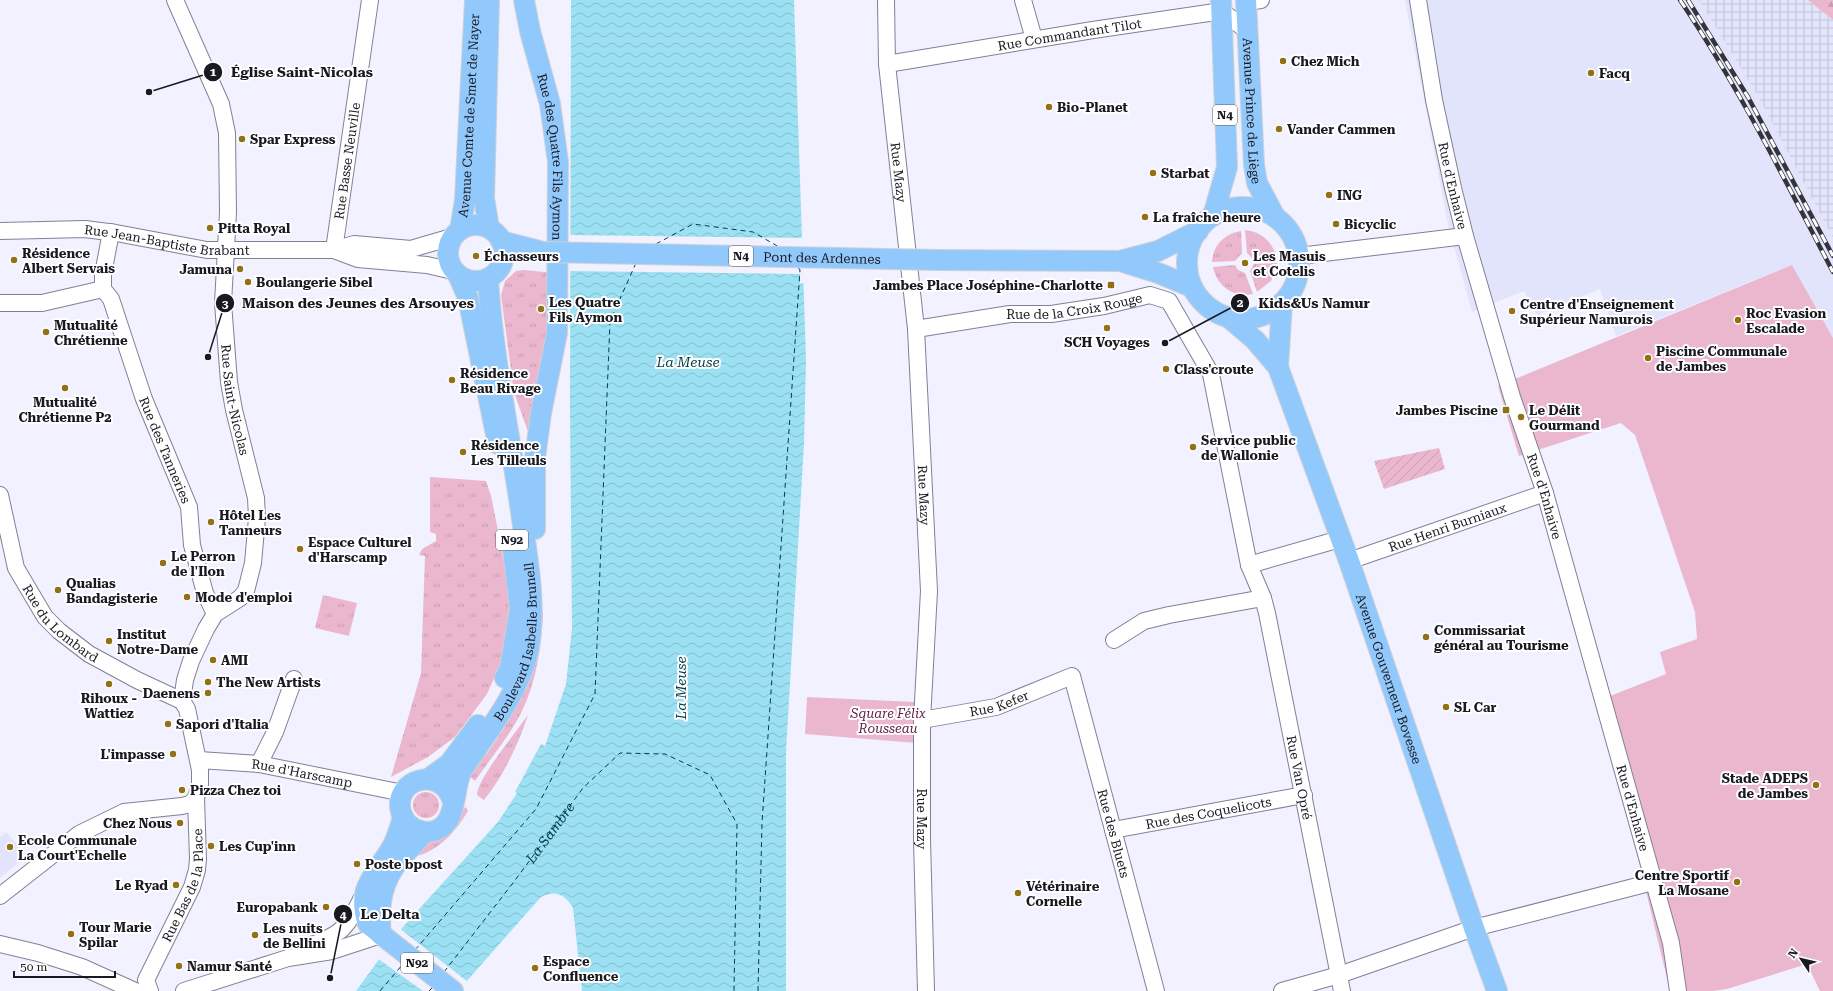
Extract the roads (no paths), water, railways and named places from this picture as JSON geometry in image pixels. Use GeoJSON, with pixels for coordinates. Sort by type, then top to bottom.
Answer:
{"type":"FeatureCollection","features":[{"type":"Feature","properties":{"kind":"main road","name":"Avenue Comte de Smet de Nayer"},"geometry":{"type":"LineString","coordinates":[[456,233],[465,198],[476,0]]}},
{"type":"Feature","properties":{"kind":"main road","name":"Avenue Comte de Smet de Nayer"},"geometry":{"type":"LineString","coordinates":[[489,0],[484,198],[495,234]]}},
{"type":"Feature","properties":{"kind":"main road","name":"Rue des Quatre Fils Aymon"},"geometry":{"type":"LineString","coordinates":[[524,0],[550,104],[558,162],[557,333],[541,414],[535,458],[534,511],[536,544],[530,577]]}},
{"type":"Feature","properties":{"kind":"main road","name":"Avenue Prince de Liège"},"geometry":{"type":"LineString","coordinates":[[1251,1],[1247,31],[1254,165],[1257,183],[1275,217]]}},
{"type":"Feature","properties":{"kind":"main road","name":"Avenue Prince de Liège"},"geometry":{"type":"LineString","coordinates":[[1213,216],[1227,167],[1221,6]]}},
{"type":"Feature","properties":{"kind":"main road"},"geometry":{"type":"LineString","coordinates":[[1244,207],[1260,210],[1275,217],[1286,228],[1295,241],[1299,256],[1299,269],[1296,282],[1282,303],[1270,312],[1257,317],[1242,319],[1228,317],[1214,311],[1201,300],[1192,287],[1187,268],[1189,248],[1198,231],[1213,216],[1228,209],[1244,207]]}},
{"type":"Feature","properties":{"kind":"main road"},"geometry":{"type":"LineString","coordinates":[[479,225],[495,234],[504,253],[502,265],[498,271],[488,279],[478,282],[468,281],[456,274],[449,263],[447,254],[448,245],[456,233],[468,226],[479,225]]}},
{"type":"Feature","properties":{"kind":"main road","name":"N4"},"geometry":{"type":"LineString","coordinates":[[1120,261],[1158,252],[1198,231]]}},
{"type":"Feature","properties":{"kind":"main road","name":"N4"},"geometry":{"type":"LineString","coordinates":[[495,234],[543,252]]}},
{"type":"Feature","properties":{"kind":"main road","name":"N4"},"geometry":{"type":"LineString","coordinates":[[502,265],[543,252]]}},
{"type":"Feature","properties":{"kind":"main road","name":"Pont des Ardennes"},"geometry":{"type":"LineString","coordinates":[[543,252],[948,260],[1120,261]]}},
{"type":"Feature","properties":{"kind":"main road","name":"N4"},"geometry":{"type":"LineString","coordinates":[[1120,261],[1158,273],[1192,287]]}},
{"type":"Feature","properties":{"kind":"main road","name":"Boulevard Isabelle Brunell"},"geometry":{"type":"LineString","coordinates":[[404,793],[414,782],[428,779],[448,764],[488,713],[510,668],[520,609],[504,473],[468,298],[456,274]]}},
{"type":"Feature","properties":{"kind":"main road","name":"Boulevard Isabelle Brunell"},"geometry":{"type":"LineString","coordinates":[[424,832],[436,830],[446,824],[450,817],[460,774],[506,704],[521,675],[528,648],[531,625],[533,607],[530,577],[494,334],[488,279]]}},
{"type":"Feature","properties":{"kind":"main road","name":"Avenue Gouverneur Bovesse"},"geometry":{"type":"LineString","coordinates":[[1278,367],[1282,303]]}},
{"type":"Feature","properties":{"kind":"main road","name":"Avenue Gouverneur Bovesse"},"geometry":{"type":"LineString","coordinates":[[1228,317],[1255,340],[1278,367],[1349,561],[1474,928],[1497,991]]}},
{"type":"Feature","properties":{"kind":"main road"},"geometry":{"type":"LineString","coordinates":[[428,779],[443,784],[451,794],[453,802]]}},
{"type":"Feature","properties":{"kind":"main road"},"geometry":{"type":"LineString","coordinates":[[381,935],[379,910],[383,887],[388,875],[424,832],[412,828],[403,817],[400,809],[404,793]]}},
{"type":"Feature","properties":{"kind":"main road","name":"N92"},"geometry":{"type":"LineString","coordinates":[[403,817],[392,848],[373,875],[364,894],[363,908],[368,924],[453,991]]}},
{"type":"Feature","properties":{"kind":"street","name":"Rue Saint-Nicolas"},"geometry":{"type":"LineString","coordinates":[[175,0],[221,104],[227,134],[228,212],[223,303],[229,382],[234,410],[256,498],[256,539],[253,563],[246,591],[240,598],[215,614]]}},
{"type":"Feature","properties":{"kind":"street","name":"Rue Basse Neuville"},"geometry":{"type":"LineString","coordinates":[[334,250],[370,0]]}},
{"type":"Feature","properties":{"kind":"street","name":"Rue Mazy"},"geometry":{"type":"LineString","coordinates":[[886,0],[887,64],[916,329],[929,591],[922,720],[922,840],[926,991]]}},
{"type":"Feature","properties":{"kind":"street"},"geometry":{"type":"LineString","coordinates":[[1023,0],[1034,39]]}},
{"type":"Feature","properties":{"kind":"street","name":"Rue d'Enhaive"},"geometry":{"type":"LineString","coordinates":[[1418,0],[1434,100],[1465,236],[1512,396],[1545,493],[1671,943],[1678,991]]}},
{"type":"Feature","properties":{"kind":"street","name":"Rue Commandant Tilot"},"geometry":{"type":"LineString","coordinates":[[887,64],[1221,6]]}},
{"type":"Feature","properties":{"kind":"street"},"geometry":{"type":"LineString","coordinates":[[1221,6],[1247,31]]}},
{"type":"Feature","properties":{"kind":"street","name":"Rue Jean-Baptiste Brabant"},"geometry":{"type":"LineString","coordinates":[[0,231],[71,229],[111,232],[207,250],[334,250],[354,244],[412,249],[456,233]]}},
{"type":"Feature","properties":{"kind":"street"},"geometry":{"type":"LineString","coordinates":[[0,303],[42,303],[103,289],[103,274],[111,232]]}},
{"type":"Feature","properties":{"kind":"street"},"geometry":{"type":"LineString","coordinates":[[1299,256],[1465,236]]}},
{"type":"Feature","properties":{"kind":"street","name":"Rue Jean-Baptiste Brabant"},"geometry":{"type":"LineString","coordinates":[[334,250],[358,259],[427,265],[456,274]]}},
{"type":"Feature","properties":{"kind":"street","name":"Rue des Tanneries"},"geometry":{"type":"LineString","coordinates":[[103,289],[111,299],[144,399],[189,507],[192,545],[205,593],[215,614]]}},
{"type":"Feature","properties":{"kind":"street","name":"Rue de la Croix Rouge"},"geometry":{"type":"LineString","coordinates":[[916,329],[1010,314],[1051,314],[1104,306],[1150,295],[1169,301],[1211,374],[1249,565]]}},
{"type":"Feature","properties":{"kind":"street","name":"Rue Henri Burniaux"},"geometry":{"type":"LineString","coordinates":[[1349,561],[1545,493]]}},
{"type":"Feature","properties":{"kind":"street","name":"Rue du Lombard"},"geometry":{"type":"LineString","coordinates":[[0,496],[16,568],[45,616],[59,631],[89,654],[182,701]]}},
{"type":"Feature","properties":{"kind":"street"},"geometry":{"type":"LineString","coordinates":[[1249,565],[1340,539]]}},
{"type":"Feature","properties":{"kind":"street","name":"Rue Van Opré"},"geometry":{"type":"LineString","coordinates":[[1249,565],[1263,598],[1304,795],[1342,991]]}},
{"type":"Feature","properties":{"kind":"street"},"geometry":{"type":"LineString","coordinates":[[1114,640],[1144,622],[1168,615],[1263,598]]}},
{"type":"Feature","properties":{"kind":"street"},"geometry":{"type":"LineString","coordinates":[[182,701],[185,680],[192,661],[206,629],[215,614]]}},
{"type":"Feature","properties":{"kind":"street","name":"Rue Kefer"},"geometry":{"type":"LineString","coordinates":[[922,720],[996,707],[1072,676]]}},
{"type":"Feature","properties":{"kind":"street","name":"Rue des Bluets"},"geometry":{"type":"LineString","coordinates":[[1072,676],[1156,991]]}},
{"type":"Feature","properties":{"kind":"street"},"geometry":{"type":"LineString","coordinates":[[259,764],[275,732],[294,679]]}},
{"type":"Feature","properties":{"kind":"street","name":"Rue Bas de la Place"},"geometry":{"type":"LineString","coordinates":[[150,991],[146,980],[195,877],[198,859],[196,798],[200,785],[199,760],[187,709],[182,701]]}},
{"type":"Feature","properties":{"kind":"street","name":"Rue d'Harscamp"},"geometry":{"type":"LineString","coordinates":[[199,760],[259,764],[404,793]]}},
{"type":"Feature","properties":{"kind":"street","name":"Rue des Coquelicots"},"geometry":{"type":"LineString","coordinates":[[1113,830],[1304,795]]}},
{"type":"Feature","properties":{"kind":"street"},"geometry":{"type":"LineString","coordinates":[[0,896],[79,834],[124,812],[182,806],[190,804],[196,798]]}},
{"type":"Feature","properties":{"kind":"street"},"geometry":{"type":"LineString","coordinates":[[1282,991],[1339,975],[1474,928],[1653,882]]}},
{"type":"Feature","properties":{"kind":"street"},"geometry":{"type":"LineString","coordinates":[[288,958],[304,947],[328,940],[340,932],[350,921],[364,894]]}},
{"type":"Feature","properties":{"kind":"street"},"geometry":{"type":"LineString","coordinates":[[184,991],[288,958],[332,951],[381,935]]}},
{"type":"Feature","properties":{"kind":"street"},"geometry":{"type":"LineString","coordinates":[[0,944],[38,953],[82,967],[135,991]]}},
{"type":"Feature","properties":{"kind":"water","name":"La Meuse"},"geometry":{"type":"Polygon","coordinates":[[[571,0],[794,0],[806,360],[804,443],[786,752],[786,991],[582,991],[573,908],[567,900],[560,895],[551,894],[541,897],[458,991],[356,991],[402,928],[498,822],[517,793],[515,792],[541,744],[545,746],[566,684],[572,629],[570,407],[571,0]]]}},
{"type":"Feature","properties":{"kind":"railway"},"geometry":{"type":"LineString","coordinates":[[1680,0],[1722,66],[1779,168],[1833,272]]}},
{"type":"Feature","properties":{"kind":"railway"},"geometry":{"type":"LineString","coordinates":[[1688,0],[1748,97],[1833,256]]}},
{"type":"Feature","properties":{"kind":"place","name":"Chez Mich"},"geometry":{"type":"Point","coordinates":[1283,61]}},
{"type":"Feature","properties":{"kind":"place","name":"Facq"},"geometry":{"type":"Point","coordinates":[1591,73]}},
{"type":"Feature","properties":{"kind":"place","name":"Église Saint-Nicolas"},"geometry":{"type":"Point","coordinates":[149,92]}},
{"type":"Feature","properties":{"kind":"place","name":"Bio-Planet"},"geometry":{"type":"Point","coordinates":[1049,107]}},
{"type":"Feature","properties":{"kind":"place","name":"Vander Cammen"},"geometry":{"type":"Point","coordinates":[1279,129]}},
{"type":"Feature","properties":{"kind":"place","name":"Spar Express"},"geometry":{"type":"Point","coordinates":[242,139]}},
{"type":"Feature","properties":{"kind":"place","name":"Starbat"},"geometry":{"type":"Point","coordinates":[1153,173]}},
{"type":"Feature","properties":{"kind":"place","name":"ING"},"geometry":{"type":"Point","coordinates":[1329,195]}},
{"type":"Feature","properties":{"kind":"place","name":"La fraîche heure"},"geometry":{"type":"Point","coordinates":[1145,217]}},
{"type":"Feature","properties":{"kind":"place","name":"Bicyclic"},"geometry":{"type":"Point","coordinates":[1336,224]}},
{"type":"Feature","properties":{"kind":"place","name":"Pitta Royal"},"geometry":{"type":"Point","coordinates":[210,228]}},
{"type":"Feature","properties":{"kind":"place","name":"Échasseurs"},"geometry":{"type":"Point","coordinates":[476,256]}},
{"type":"Feature","properties":{"kind":"place","name":"Résidence Albert Servais"},"geometry":{"type":"Point","coordinates":[14,260]}},
{"type":"Feature","properties":{"kind":"place","name":"Les Masuis et Cotelis"},"geometry":{"type":"Point","coordinates":[1245,263]}},
{"type":"Feature","properties":{"kind":"place","name":"Jamuna"},"geometry":{"type":"Point","coordinates":[240,269]}},
{"type":"Feature","properties":{"kind":"place","name":"Boulangerie Sibel"},"geometry":{"type":"Point","coordinates":[248,282]}},
{"type":"Feature","properties":{"kind":"place","name":"Jambes Place Joséphine-Charlotte"},"geometry":{"type":"Point","coordinates":[1111,285]}},
{"type":"Feature","properties":{"kind":"place","name":"Les Quatre Fils Aymon"},"geometry":{"type":"Point","coordinates":[541,309]}},
{"type":"Feature","properties":{"kind":"place","name":"Centre d'Enseignement Supérieur Namurois"},"geometry":{"type":"Point","coordinates":[1512,311]}},
{"type":"Feature","properties":{"kind":"place","name":"Roc Evasion Escalade"},"geometry":{"type":"Point","coordinates":[1738,320]}},
{"type":"Feature","properties":{"kind":"place","name":"SCH Voyages"},"geometry":{"type":"Point","coordinates":[1107,328]}},
{"type":"Feature","properties":{"kind":"place","name":"Mutualité Chrétienne"},"geometry":{"type":"Point","coordinates":[46,332]}},
{"type":"Feature","properties":{"kind":"place","name":"Kids&Us Namur"},"geometry":{"type":"Point","coordinates":[1165,343]}},
{"type":"Feature","properties":{"kind":"place","name":"Maison des Jeunes des Arsouyes"},"geometry":{"type":"Point","coordinates":[208,357]}},
{"type":"Feature","properties":{"kind":"place","name":"Piscine Communale de Jambes"},"geometry":{"type":"Point","coordinates":[1648,358]}},
{"type":"Feature","properties":{"kind":"place","name":"Class'croute"},"geometry":{"type":"Point","coordinates":[1166,369]}},
{"type":"Feature","properties":{"kind":"place","name":"Résidence Beau Rivage"},"geometry":{"type":"Point","coordinates":[452,380]}},
{"type":"Feature","properties":{"kind":"place","name":"Mutualité Chrétienne P2"},"geometry":{"type":"Point","coordinates":[65,388]}},
{"type":"Feature","properties":{"kind":"place","name":"Jambes Piscine"},"geometry":{"type":"Point","coordinates":[1506,410]}},
{"type":"Feature","properties":{"kind":"place","name":"Le Délit Gourmand"},"geometry":{"type":"Point","coordinates":[1521,417]}},
{"type":"Feature","properties":{"kind":"place","name":"Service public de Wallonie"},"geometry":{"type":"Point","coordinates":[1193,447]}},
{"type":"Feature","properties":{"kind":"place","name":"Résidence Les Tilleuls"},"geometry":{"type":"Point","coordinates":[463,452]}},
{"type":"Feature","properties":{"kind":"place","name":"Hôtel Les Tanneurs"},"geometry":{"type":"Point","coordinates":[211,522]}},
{"type":"Feature","properties":{"kind":"place","name":"Espace Culturel d'Harscamp"},"geometry":{"type":"Point","coordinates":[300,549]}},
{"type":"Feature","properties":{"kind":"place","name":"Le Perron de l'Ilon"},"geometry":{"type":"Point","coordinates":[163,563]}},
{"type":"Feature","properties":{"kind":"place","name":"Qualias Bandagisterie"},"geometry":{"type":"Point","coordinates":[58,590]}},
{"type":"Feature","properties":{"kind":"place","name":"Mode d'emploi"},"geometry":{"type":"Point","coordinates":[187,597]}},
{"type":"Feature","properties":{"kind":"place","name":"Commissariat général au Tourisme"},"geometry":{"type":"Point","coordinates":[1426,637]}},
{"type":"Feature","properties":{"kind":"place","name":"Institut Notre-Dame"},"geometry":{"type":"Point","coordinates":[109,641]}},
{"type":"Feature","properties":{"kind":"place","name":"AMI"},"geometry":{"type":"Point","coordinates":[213,660]}},
{"type":"Feature","properties":{"kind":"place","name":"The New Artists"},"geometry":{"type":"Point","coordinates":[208,682]}},
{"type":"Feature","properties":{"kind":"place","name":"Rihoux - Wattiez"},"geometry":{"type":"Point","coordinates":[109,684]}},
{"type":"Feature","properties":{"kind":"place","name":"Daenens"},"geometry":{"type":"Point","coordinates":[208,693]}},
{"type":"Feature","properties":{"kind":"place","name":"SL Car"},"geometry":{"type":"Point","coordinates":[1446,707]}},
{"type":"Feature","properties":{"kind":"place","name":"Sapori d'Italia"},"geometry":{"type":"Point","coordinates":[168,724]}},
{"type":"Feature","properties":{"kind":"place","name":"L'impasse"},"geometry":{"type":"Point","coordinates":[173,754]}},
{"type":"Feature","properties":{"kind":"place","name":"Stade ADEPS de Jambes"},"geometry":{"type":"Point","coordinates":[1816,785]}},
{"type":"Feature","properties":{"kind":"place","name":"Pizza Chez toi"},"geometry":{"type":"Point","coordinates":[182,790]}},
{"type":"Feature","properties":{"kind":"place","name":"Chez Nous"},"geometry":{"type":"Point","coordinates":[180,823]}},
{"type":"Feature","properties":{"kind":"place","name":"Les Cup'inn"},"geometry":{"type":"Point","coordinates":[211,846]}},
{"type":"Feature","properties":{"kind":"place","name":"Ecole Communale La Court'Echelle"},"geometry":{"type":"Point","coordinates":[10,847]}},
{"type":"Feature","properties":{"kind":"place","name":"Poste bpost"},"geometry":{"type":"Point","coordinates":[357,864]}},
{"type":"Feature","properties":{"kind":"place","name":"Centre Sportif La Mosane"},"geometry":{"type":"Point","coordinates":[1737,882]}},
{"type":"Feature","properties":{"kind":"place","name":"Le Ryad"},"geometry":{"type":"Point","coordinates":[176,885]}},
{"type":"Feature","properties":{"kind":"place","name":"Vétérinaire Cornelle"},"geometry":{"type":"Point","coordinates":[1018,893]}},
{"type":"Feature","properties":{"kind":"place","name":"Europabank"},"geometry":{"type":"Point","coordinates":[326,907]}},
{"type":"Feature","properties":{"kind":"place","name":"Tour Marie Spilar"},"geometry":{"type":"Point","coordinates":[71,934]}},
{"type":"Feature","properties":{"kind":"place","name":"Les nuits de Bellini"},"geometry":{"type":"Point","coordinates":[255,935]}},
{"type":"Feature","properties":{"kind":"place","name":"Namur Santé"},"geometry":{"type":"Point","coordinates":[179,966]}},
{"type":"Feature","properties":{"kind":"place","name":"Espace Confluence"},"geometry":{"type":"Point","coordinates":[535,968]}},
{"type":"Feature","properties":{"kind":"place","name":"Le Delta"},"geometry":{"type":"Point","coordinates":[330,978]}},
{"type":"Feature","properties":{"kind":"park label","name":"Square Félix Rousseau"},"geometry":{"type":"Point","coordinates":[888,720]}},
{"type":"Feature","properties":{"kind":"water label","name":"La Sambre"},"geometry":{"type":"Point","coordinates":[548,832]}}]}
